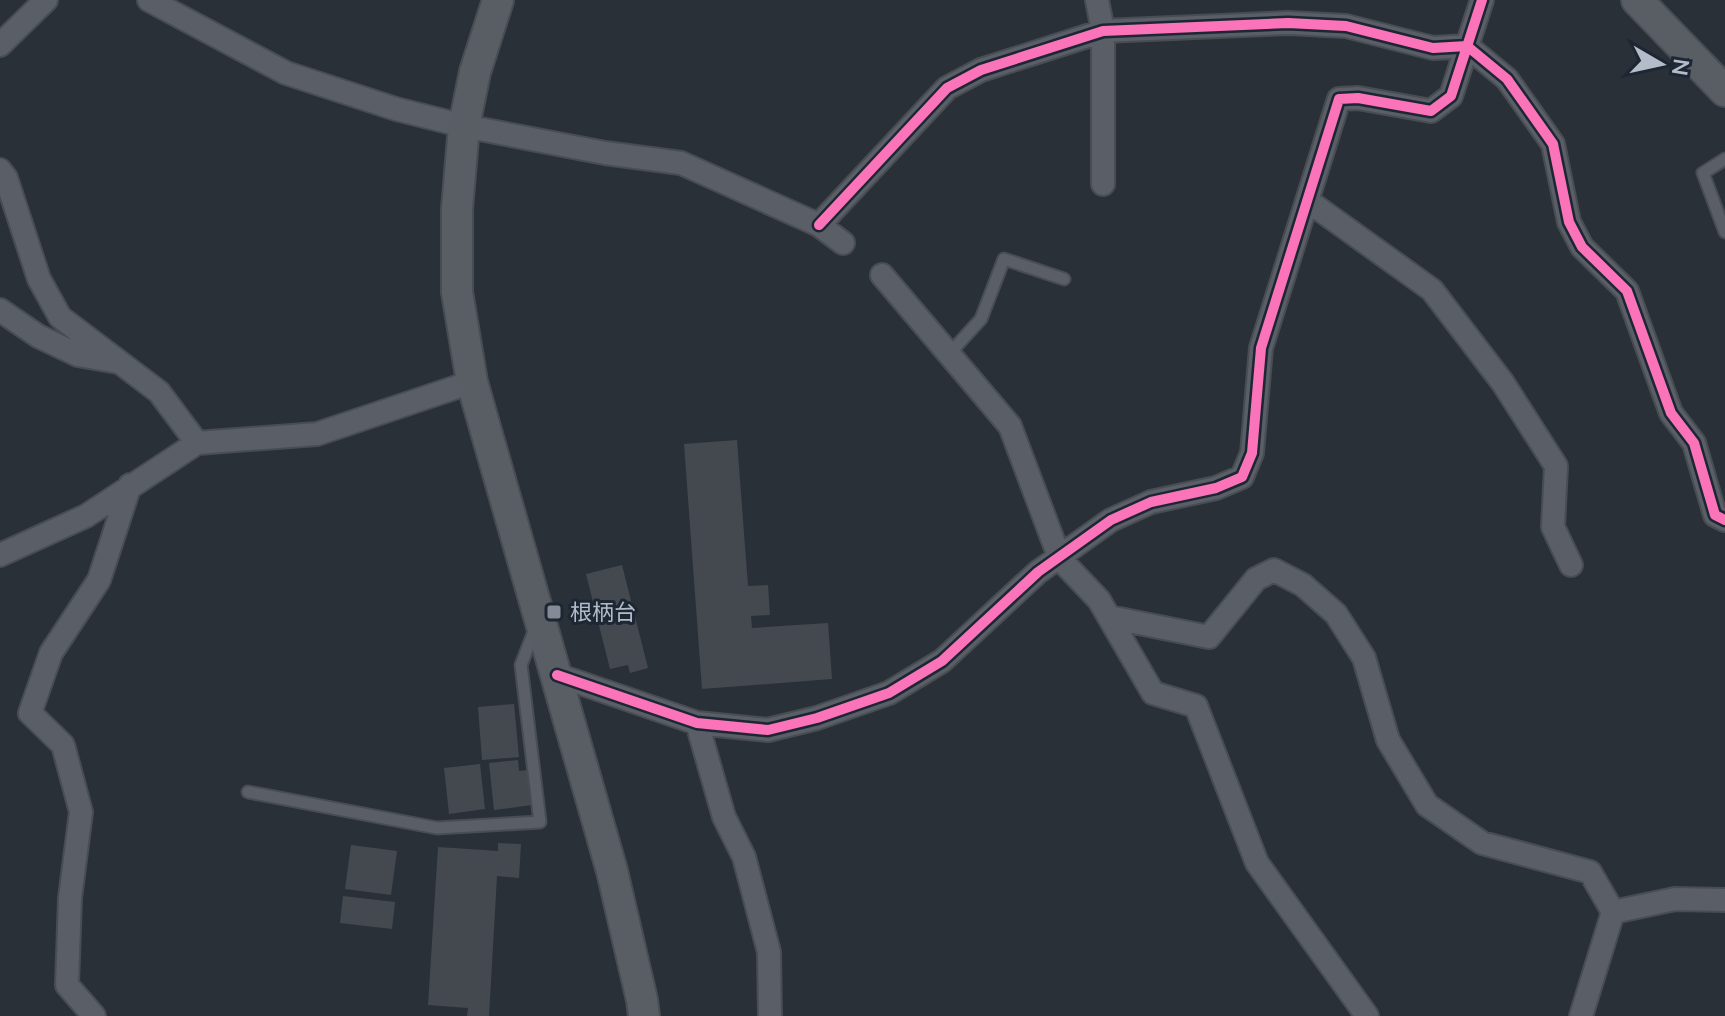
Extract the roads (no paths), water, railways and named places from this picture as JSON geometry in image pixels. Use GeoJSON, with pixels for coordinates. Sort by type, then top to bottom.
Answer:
{"type":"FeatureCollection","features":[{"type":"Feature","properties":{"kind":"street"},"geometry":{"type":"LineString","coordinates":[[0,45],[46,0]]}},
{"type":"Feature","properties":{"kind":"street"},"geometry":{"type":"LineString","coordinates":[[149,0],[286,73],[396,109],[464,126],[605,153],[681,163],[819,225],[843,243]]}},
{"type":"Feature","properties":{"kind":"street"},"geometry":{"type":"LineString","coordinates":[[498,0],[475,72],[464,126],[457,209],[457,292],[472,382],[612,871],[644,1016]]}},
{"type":"Feature","properties":{"kind":"street"},"geometry":{"type":"LineString","coordinates":[[1097,0],[1103,31],[1103,184]]}},
{"type":"Feature","properties":{"kind":"street"},"geometry":{"type":"LineString","coordinates":[[557,675],[697,723],[768,730],[817,718],[889,693],[942,661],[1038,572],[1111,520],[1151,502],[1216,488],[1242,477],[1252,453],[1261,348],[1339,99],[1358,98],[1431,111],[1451,96],[1482,0]]}},
{"type":"Feature","properties":{"kind":"street"},"geometry":{"type":"LineString","coordinates":[[1637,0],[1725,91]]}},
{"type":"Feature","properties":{"kind":"street"},"geometry":{"type":"LineString","coordinates":[[819,225],[947,88],[981,70],[1103,31],[1288,23],[1346,26],[1433,48],[1467,46],[1507,79],[1553,144],[1569,222],[1582,247],[1627,291],[1671,413],[1694,443],[1715,515],[1725,520]]}},
{"type":"Feature","properties":{"kind":"street"},"geometry":{"type":"LineString","coordinates":[[0,170],[6,178],[39,279],[60,317],[159,392],[197,443]]}},
{"type":"Feature","properties":{"kind":"street"},"geometry":{"type":"LineString","coordinates":[[1308,201],[1432,290],[1503,383],[1556,466],[1553,527],[1571,565]]}},
{"type":"Feature","properties":{"kind":"street"},"geometry":{"type":"LineString","coordinates":[[882,275],[1010,426],[1060,559],[1099,600],[1153,693],[1196,706],[1257,863],[1367,1016]]}},
{"type":"Feature","properties":{"kind":"street"},"geometry":{"type":"LineString","coordinates":[[0,310],[38,336],[78,355],[122,363]]}},
{"type":"Feature","properties":{"kind":"street"},"geometry":{"type":"LineString","coordinates":[[0,555],[86,516],[197,443],[317,434],[472,382]]}},
{"type":"Feature","properties":{"kind":"street"},"geometry":{"type":"LineString","coordinates":[[94,1016],[67,985],[70,898],[81,812],[63,745],[30,713],[51,653],[99,580],[130,485]]}},
{"type":"Feature","properties":{"kind":"street"},"geometry":{"type":"LineString","coordinates":[[1109,617],[1209,637],[1256,579],[1274,570],[1303,585],[1336,614],[1364,658],[1388,740],[1427,805],[1482,843],[1590,872],[1613,912],[1581,1016]]}},
{"type":"Feature","properties":{"kind":"street"},"geometry":{"type":"LineString","coordinates":[[697,723],[724,817],[744,857],[769,952],[770,1016]]}},
{"type":"Feature","properties":{"kind":"street"},"geometry":{"type":"LineString","coordinates":[[1613,912],[1675,899],[1725,900]]}},
{"type":"Feature","properties":{"kind":"lane"},"geometry":{"type":"LineString","coordinates":[[1725,159],[1703,173],[1725,232]]}},
{"type":"Feature","properties":{"kind":"lane"},"geometry":{"type":"LineString","coordinates":[[949,354],[981,319],[1004,259],[1064,279]]}},
{"type":"Feature","properties":{"kind":"lane"},"geometry":{"type":"LineString","coordinates":[[248,792],[437,828],[540,822],[521,665],[540,618]]}},
{"type":"Feature","properties":{"kind":"place","name":"根柄台"},"geometry":{"type":"Point","coordinates":[554,612]}}]}
